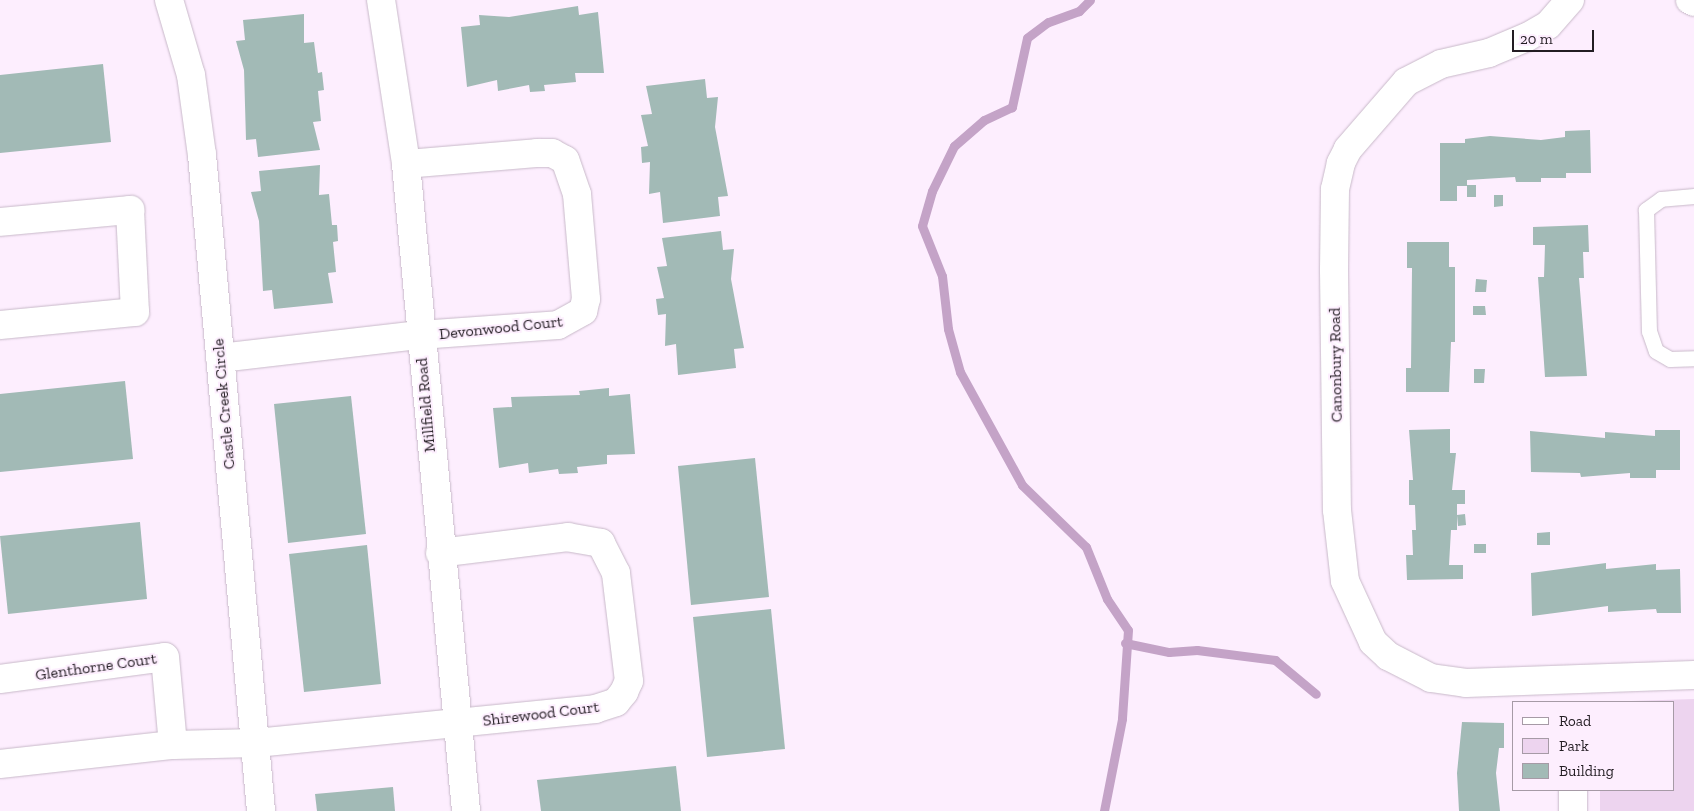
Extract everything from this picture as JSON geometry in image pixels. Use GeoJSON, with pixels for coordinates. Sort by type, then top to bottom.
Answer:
{"type":"FeatureCollection","features":[{"type":"Feature","properties":{"kind":"street","name":"Castle Creek Circle"},"geometry":{"type":"LineString","coordinates":[[169,0],[193,92],[220,358],[261,811]]}},
{"type":"Feature","properties":{"kind":"street","name":"Millfield Road"},"geometry":{"type":"LineString","coordinates":[[381,0],[406,164],[440,553],[466,811]]}},
{"type":"Feature","properties":{"kind":"street","name":"Canonbury Road"},"geometry":{"type":"LineString","coordinates":[[1570,0],[1548,25],[1527,37],[1489,53],[1441,64],[1406,82],[1378,112],[1342,163],[1335,189],[1334,270],[1338,518],[1345,581],[1364,628],[1388,656],[1432,678],[1466,683],[1571,692],[1694,675]]}},
{"type":"Feature","properties":{"kind":"street"},"geometry":{"type":"LineString","coordinates":[[1690,0],[1694,2]]}},
{"type":"Feature","properties":{"kind":"street","name":"Devonwood Court"},"geometry":{"type":"LineString","coordinates":[[220,358],[420,335],[558,326],[577,317],[586,299],[575,177],[560,155],[406,164]]}},
{"type":"Feature","properties":{"kind":"street"},"geometry":{"type":"LineString","coordinates":[[0,222],[130,210],[135,312],[0,325]]}},
{"type":"Feature","properties":{"kind":"street","name":"Shirewood Court"},"geometry":{"type":"LineString","coordinates":[[256,743],[607,706],[624,692],[629,682],[616,573],[607,550],[596,541],[568,537],[440,553]]}},
{"type":"Feature","properties":{"kind":"street","name":"Glenthorne Court"},"geometry":{"type":"LineString","coordinates":[[0,680],[165,657],[174,745]]}},
{"type":"Feature","properties":{"kind":"street"},"geometry":{"type":"LineString","coordinates":[[0,764],[174,745],[256,743]]}},
{"type":"Feature","properties":{"kind":"street"},"geometry":{"type":"LineString","coordinates":[[1573,791],[1573,811]]}},
{"type":"Feature","properties":{"kind":"lane"},"geometry":{"type":"LineString","coordinates":[[1694,196],[1661,199],[1646,210],[1649,331],[1656,351],[1670,359],[1694,358]]}},
{"type":"Feature","properties":{"kind":"green space"},"geometry":{"type":"Polygon","coordinates":[[[1694,699],[1694,811],[1600,811],[1600,791],[1674,791],[1674,701],[1631,701],[1694,699]]]}},
{"type":"Feature","properties":{"kind":"building"},"geometry":{"type":"Polygon","coordinates":[[[578,6],[579,15],[598,12],[604,73],[575,73],[576,82],[544,85],[545,91],[530,92],[529,85],[498,91],[497,80],[467,87],[461,27],[480,25],[479,15],[509,17],[578,6]]]}},
{"type":"Feature","properties":{"kind":"building"},"geometry":{"type":"Polygon","coordinates":[[[304,14],[304,43],[314,42],[318,73],[322,72],[324,90],[318,91],[321,121],[313,122],[320,150],[258,157],[256,139],[246,140],[244,70],[236,41],[245,40],[243,20],[304,14]]]}},
{"type":"Feature","properties":{"kind":"building"},"geometry":{"type":"Polygon","coordinates":[[[103,64],[111,142],[0,153],[0,75],[103,64]]]}},
{"type":"Feature","properties":{"kind":"building"},"geometry":{"type":"Polygon","coordinates":[[[705,79],[707,98],[718,97],[715,127],[728,196],[718,197],[720,216],[663,223],[660,192],[649,194],[650,162],[642,163],[641,147],[648,146],[641,115],[652,114],[646,86],[705,79]]]}},
{"type":"Feature","properties":{"kind":"building"},"geometry":{"type":"Polygon","coordinates":[[[1590,130],[1591,173],[1566,173],[1566,178],[1541,178],[1541,182],[1516,182],[1515,177],[1467,180],[1467,186],[1457,186],[1457,201],[1440,201],[1440,143],[1465,143],[1465,139],[1490,136],[1541,140],[1565,137],[1565,131],[1590,130]]]}},
{"type":"Feature","properties":{"kind":"building"},"geometry":{"type":"Polygon","coordinates":[[[320,165],[319,195],[329,194],[332,225],[337,225],[338,241],[333,242],[336,272],[328,273],[333,303],[274,309],[272,290],[263,291],[259,221],[251,192],[261,191],[259,171],[320,165]]]}},
{"type":"Feature","properties":{"kind":"building"},"geometry":{"type":"Polygon","coordinates":[[[1467,185],[1476,185],[1476,197],[1467,197],[1467,185]]]}},
{"type":"Feature","properties":{"kind":"building"},"geometry":{"type":"Polygon","coordinates":[[[1494,195],[1503,195],[1503,206],[1494,207],[1494,195]]]}},
{"type":"Feature","properties":{"kind":"building"},"geometry":{"type":"Polygon","coordinates":[[[1588,225],[1589,252],[1583,252],[1584,278],[1579,278],[1587,376],[1545,377],[1538,277],[1544,277],[1545,245],[1533,245],[1533,227],[1588,225]]]}},
{"type":"Feature","properties":{"kind":"building"},"geometry":{"type":"Polygon","coordinates":[[[721,231],[723,250],[734,249],[731,279],[744,348],[734,349],[736,368],[678,375],[676,344],[665,346],[666,314],[658,315],[656,299],[664,298],[657,267],[667,266],[662,238],[721,231]]]}},
{"type":"Feature","properties":{"kind":"building"},"geometry":{"type":"Polygon","coordinates":[[[1407,242],[1449,242],[1449,267],[1455,267],[1455,342],[1451,342],[1449,392],[1406,392],[1406,368],[1411,368],[1412,268],[1407,268],[1407,242]]]}},
{"type":"Feature","properties":{"kind":"building"},"geometry":{"type":"Polygon","coordinates":[[[1476,279],[1487,280],[1486,292],[1475,292],[1476,279]]]}},
{"type":"Feature","properties":{"kind":"building"},"geometry":{"type":"Polygon","coordinates":[[[1473,306],[1485,306],[1486,315],[1473,315],[1473,306]]]}},
{"type":"Feature","properties":{"kind":"building"},"geometry":{"type":"Polygon","coordinates":[[[1474,369],[1485,369],[1484,383],[1474,383],[1474,369]]]}},
{"type":"Feature","properties":{"kind":"building"},"geometry":{"type":"Polygon","coordinates":[[[125,381],[133,459],[0,472],[0,394],[125,381]]]}},
{"type":"Feature","properties":{"kind":"building"},"geometry":{"type":"Polygon","coordinates":[[[609,388],[609,396],[630,394],[635,454],[607,455],[607,464],[577,467],[578,473],[559,474],[558,469],[529,473],[528,463],[499,468],[493,408],[512,407],[511,397],[580,395],[579,391],[609,388]]]}},
{"type":"Feature","properties":{"kind":"building"},"geometry":{"type":"Polygon","coordinates":[[[351,396],[366,534],[288,543],[274,404],[351,396]]]}},
{"type":"Feature","properties":{"kind":"building"},"geometry":{"type":"Polygon","coordinates":[[[1450,429],[1450,453],[1456,453],[1452,490],[1465,490],[1465,504],[1457,504],[1457,530],[1451,530],[1449,565],[1463,565],[1463,579],[1407,580],[1406,555],[1413,555],[1412,530],[1416,530],[1415,505],[1409,505],[1409,480],[1413,480],[1409,430],[1450,429]]]}},
{"type":"Feature","properties":{"kind":"building"},"geometry":{"type":"Polygon","coordinates":[[[1655,430],[1680,430],[1680,470],[1656,470],[1656,478],[1630,478],[1630,473],[1581,477],[1580,473],[1531,472],[1530,431],[1605,438],[1605,432],[1655,436],[1655,430]]]}},
{"type":"Feature","properties":{"kind":"building"},"geometry":{"type":"Polygon","coordinates":[[[755,458],[769,597],[691,605],[678,466],[755,458]]]}},
{"type":"Feature","properties":{"kind":"building"},"geometry":{"type":"Polygon","coordinates":[[[1465,514],[1466,525],[1458,526],[1457,515],[1465,514]]]}},
{"type":"Feature","properties":{"kind":"building"},"geometry":{"type":"Polygon","coordinates":[[[140,522],[147,599],[8,614],[0,536],[140,522]]]}},
{"type":"Feature","properties":{"kind":"building"},"geometry":{"type":"Polygon","coordinates":[[[1550,532],[1550,545],[1537,545],[1537,533],[1550,532]]]}},
{"type":"Feature","properties":{"kind":"building"},"geometry":{"type":"Polygon","coordinates":[[[1474,544],[1486,544],[1486,553],[1474,553],[1474,544]]]}},
{"type":"Feature","properties":{"kind":"building"},"geometry":{"type":"Polygon","coordinates":[[[367,545],[381,684],[304,692],[289,554],[367,545]]]}},
{"type":"Feature","properties":{"kind":"building"},"geometry":{"type":"Polygon","coordinates":[[[1606,563],[1606,569],[1656,564],[1656,570],[1680,569],[1681,613],[1657,613],[1656,609],[1608,612],[1608,606],[1532,616],[1531,573],[1606,563]]]}},
{"type":"Feature","properties":{"kind":"building"},"geometry":{"type":"Polygon","coordinates":[[[771,609],[785,749],[707,757],[693,617],[771,609]]]}},
{"type":"Feature","properties":{"kind":"building"},"geometry":{"type":"Polygon","coordinates":[[[1462,722],[1504,723],[1504,748],[1499,748],[1496,773],[1500,811],[1459,811],[1457,773],[1462,722]]]}},
{"type":"Feature","properties":{"kind":"building"},"geometry":{"type":"Polygon","coordinates":[[[676,766],[681,811],[541,811],[537,780],[676,766]]]}},
{"type":"Feature","properties":{"kind":"building"},"geometry":{"type":"Polygon","coordinates":[[[393,787],[395,811],[317,811],[315,794],[393,787]]]}},
{"type":"Feature","properties":{"kind":"waterway"},"geometry":{"type":"LineString","coordinates":[[1090,0],[1079,11],[1048,22],[1027,38],[1012,107],[984,120],[954,146],[932,191],[922,226],[942,276],[948,329],[960,372],[1022,485],[1086,547],[1107,599],[1128,630],[1122,719],[1104,811]]}},
{"type":"Feature","properties":{"kind":"waterway"},"geometry":{"type":"LineString","coordinates":[[1125,643],[1169,652],[1197,650],[1275,660],[1316,694]]}}]}
